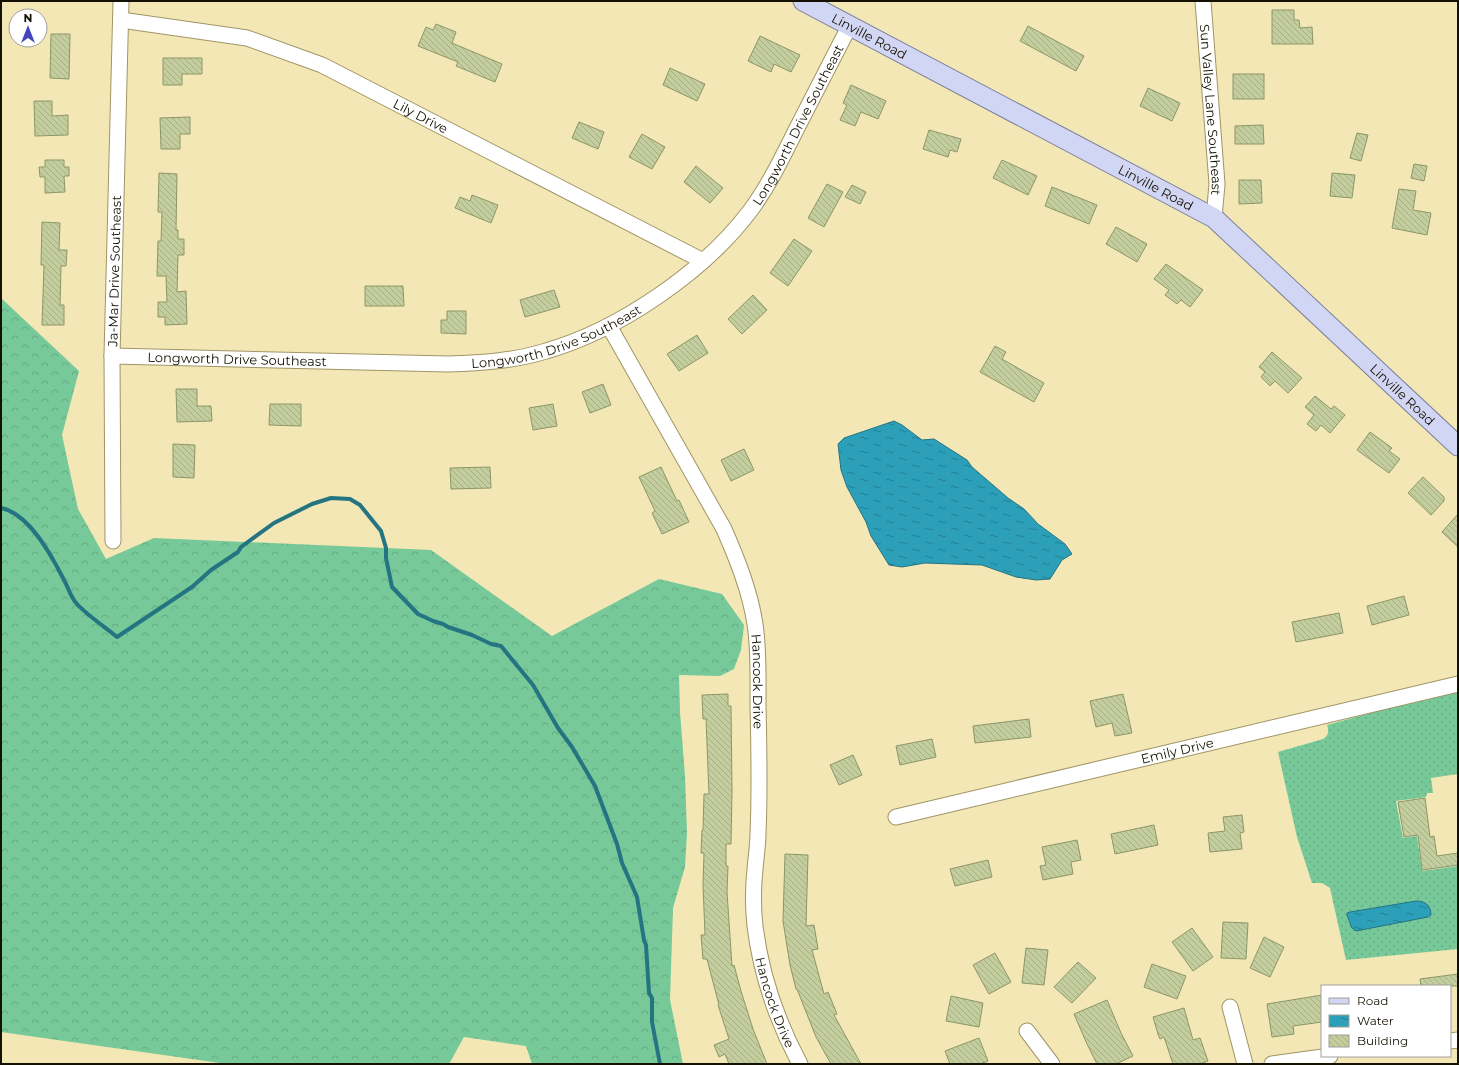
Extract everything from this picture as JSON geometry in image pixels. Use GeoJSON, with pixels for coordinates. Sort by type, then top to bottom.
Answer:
{"type":"FeatureCollection","features":[{"type":"Feature","properties":{"kind":"main road","name":"Linville Road"},"geometry":{"type":"LineString","coordinates":[[803,1],[1214,218],[1458,446]]}},
{"type":"Feature","properties":{"kind":"street","name":"Ja-Mar Drive Southeast"},"geometry":{"type":"LineString","coordinates":[[113,541],[112,356],[121,1]]}},
{"type":"Feature","properties":{"kind":"street","name":"Sun Valley Lane Southeast"},"geometry":{"type":"LineString","coordinates":[[1203,1],[1217,184],[1214,218]]}},
{"type":"Feature","properties":{"kind":"street","name":"Lily Drive"},"geometry":{"type":"LineString","coordinates":[[121,20],[247,38],[322,65],[703,261]]}},
{"type":"Feature","properties":{"kind":"street","name":"Longworth Drive Southeast"},"geometry":{"type":"LineString","coordinates":[[112,356],[440,364],[481,363],[511,359],[546,351],[578,340],[609,326],[667,289],[703,261],[729,237],[758,199],[786,150],[850,26]]}},
{"type":"Feature","properties":{"kind":"street","name":"Hancock Drive"},"geometry":{"type":"LineString","coordinates":[[609,326],[724,529],[737,558],[748,593],[755,623],[758,652],[760,792],[755,870],[755,925],[765,980],[774,1008],[787,1040],[800,1064]]}},
{"type":"Feature","properties":{"kind":"street","name":"Emily Drive"},"geometry":{"type":"LineString","coordinates":[[896,817],[1458,684]]}},
{"type":"Feature","properties":{"kind":"street"},"geometry":{"type":"LineString","coordinates":[[1230,1007],[1245,1064]]}},
{"type":"Feature","properties":{"kind":"street"},"geometry":{"type":"LineString","coordinates":[[1027,1031],[1052,1064]]}},
{"type":"Feature","properties":{"kind":"street"},"geometry":{"type":"LineString","coordinates":[[1272,1064],[1323,1057]]}},
{"type":"Feature","properties":{"kind":"green space"},"geometry":{"type":"Polygon","coordinates":[[[1,298],[79,371],[62,435],[78,509],[106,559],[154,538],[431,550],[552,636],[659,579],[722,594],[744,625],[741,650],[734,669],[720,676],[679,675],[687,833],[685,867],[673,908],[670,1000],[683,1064],[532,1064],[526,1046],[464,1037],[449,1064],[227,1064],[1,1032],[1,298]]]}},
{"type":"Feature","properties":{"kind":"green space"},"geometry":{"type":"Polygon","coordinates":[[[1458,689],[1458,774],[1431,778],[1433,793],[1427,793],[1426,797],[1396,801],[1403,838],[1417,836],[1422,871],[1458,866],[1458,949],[1346,960],[1330,888],[1322,883],[1312,883],[1297,837],[1278,752],[1323,739],[1328,733],[1327,725],[1458,689]]]}},
{"type":"Feature","properties":{"kind":"water"},"geometry":{"type":"Polygon","coordinates":[[[894,421],[922,440],[934,439],[967,460],[972,467],[1008,498],[1024,509],[1038,524],[1065,544],[1072,554],[1062,560],[1050,579],[1036,580],[1016,577],[982,565],[925,563],[902,567],[889,565],[871,536],[866,522],[847,487],[841,470],[838,444],[844,438],[894,421]]]}},
{"type":"Feature","properties":{"kind":"water"},"geometry":{"type":"Polygon","coordinates":[[[1416,901],[1427,904],[1431,915],[1428,917],[1356,931],[1352,928],[1347,915],[1347,913],[1350,912],[1416,901]]]}},
{"type":"Feature","properties":{"kind":"building"},"geometry":{"type":"Polygon","coordinates":[[[1272,10],[1294,10],[1294,20],[1299,20],[1300,28],[1312,27],[1313,44],[1272,44],[1272,10]]]}},
{"type":"Feature","properties":{"kind":"building"},"geometry":{"type":"Polygon","coordinates":[[[436,24],[456,32],[452,43],[502,64],[495,82],[456,66],[458,62],[418,46],[426,27],[433,30],[436,24]]]}},
{"type":"Feature","properties":{"kind":"building"},"geometry":{"type":"Polygon","coordinates":[[[1028,26],[1084,56],[1076,71],[1020,41],[1028,26]]]}},
{"type":"Feature","properties":{"kind":"building"},"geometry":{"type":"Polygon","coordinates":[[[51,34],[70,34],[69,79],[50,78],[51,34]]]}},
{"type":"Feature","properties":{"kind":"building"},"geometry":{"type":"Polygon","coordinates":[[[760,36],[800,55],[791,72],[774,64],[771,72],[748,61],[760,36]]]}},
{"type":"Feature","properties":{"kind":"building"},"geometry":{"type":"Polygon","coordinates":[[[163,58],[202,58],[202,74],[182,74],[182,85],[163,85],[163,58]]]}},
{"type":"Feature","properties":{"kind":"building"},"geometry":{"type":"Polygon","coordinates":[[[670,68],[705,84],[697,101],[663,85],[670,68]]]}},
{"type":"Feature","properties":{"kind":"building"},"geometry":{"type":"Polygon","coordinates":[[[1233,74],[1264,74],[1264,99],[1233,99],[1233,74]]]}},
{"type":"Feature","properties":{"kind":"building"},"geometry":{"type":"Polygon","coordinates":[[[851,85],[886,101],[878,119],[861,112],[855,126],[840,120],[847,105],[843,103],[851,85]]]}},
{"type":"Feature","properties":{"kind":"building"},"geometry":{"type":"Polygon","coordinates":[[[1148,88],[1180,103],[1172,121],[1140,106],[1148,88]]]}},
{"type":"Feature","properties":{"kind":"building"},"geometry":{"type":"Polygon","coordinates":[[[34,101],[52,101],[52,116],[68,115],[68,135],[35,136],[34,101]]]}},
{"type":"Feature","properties":{"kind":"building"},"geometry":{"type":"Polygon","coordinates":[[[190,117],[190,134],[180,134],[180,149],[161,149],[160,118],[190,117]]]}},
{"type":"Feature","properties":{"kind":"building"},"geometry":{"type":"Polygon","coordinates":[[[579,122],[604,132],[598,149],[572,138],[579,122]]]}},
{"type":"Feature","properties":{"kind":"building"},"geometry":{"type":"Polygon","coordinates":[[[1263,125],[1264,144],[1235,144],[1235,126],[1263,125]]]}},
{"type":"Feature","properties":{"kind":"building"},"geometry":{"type":"Polygon","coordinates":[[[929,130],[961,139],[957,152],[950,150],[948,157],[923,149],[929,130]]]}},
{"type":"Feature","properties":{"kind":"building"},"geometry":{"type":"Polygon","coordinates":[[[1357,133],[1368,135],[1361,161],[1350,158],[1357,133]]]}},
{"type":"Feature","properties":{"kind":"building"},"geometry":{"type":"Polygon","coordinates":[[[642,134],[665,147],[652,169],[629,157],[642,134]]]}},
{"type":"Feature","properties":{"kind":"building"},"geometry":{"type":"Polygon","coordinates":[[[45,160],[64,160],[64,167],[69,167],[69,176],[64,176],[65,192],[45,193],[45,177],[40,177],[39,167],[45,167],[45,160]]]}},
{"type":"Feature","properties":{"kind":"building"},"geometry":{"type":"Polygon","coordinates":[[[1002,160],[1037,176],[1028,195],[993,178],[1002,160]]]}},
{"type":"Feature","properties":{"kind":"building"},"geometry":{"type":"Polygon","coordinates":[[[1414,164],[1427,166],[1424,181],[1411,178],[1414,164]]]}},
{"type":"Feature","properties":{"kind":"building"},"geometry":{"type":"Polygon","coordinates":[[[696,166],[723,188],[710,203],[684,182],[696,166]]]}},
{"type":"Feature","properties":{"kind":"building"},"geometry":{"type":"Polygon","coordinates":[[[159,173],[177,174],[176,230],[178,230],[178,239],[184,239],[184,255],[178,255],[177,292],[186,291],[187,324],[165,325],[165,317],[158,317],[158,302],[167,302],[166,276],[157,276],[158,241],[161,241],[162,212],[158,212],[159,173]]]}},
{"type":"Feature","properties":{"kind":"building"},"geometry":{"type":"Polygon","coordinates":[[[1332,173],[1355,175],[1352,198],[1330,196],[1332,173]]]}},
{"type":"Feature","properties":{"kind":"building"},"geometry":{"type":"Polygon","coordinates":[[[1239,180],[1261,180],[1262,203],[1239,204],[1239,180]]]}},
{"type":"Feature","properties":{"kind":"building"},"geometry":{"type":"Polygon","coordinates":[[[827,184],[843,192],[824,227],[808,218],[827,184]]]}},
{"type":"Feature","properties":{"kind":"building"},"geometry":{"type":"Polygon","coordinates":[[[852,185],[866,192],[860,204],[845,197],[852,185]]]}},
{"type":"Feature","properties":{"kind":"building"},"geometry":{"type":"Polygon","coordinates":[[[1052,187],[1097,205],[1089,224],[1045,206],[1052,187]]]}},
{"type":"Feature","properties":{"kind":"building"},"geometry":{"type":"Polygon","coordinates":[[[1399,189],[1416,191],[1413,210],[1431,213],[1427,235],[1392,228],[1399,189]]]}},
{"type":"Feature","properties":{"kind":"building"},"geometry":{"type":"Polygon","coordinates":[[[472,195],[498,205],[491,223],[455,208],[460,197],[470,201],[472,195]]]}},
{"type":"Feature","properties":{"kind":"building"},"geometry":{"type":"Polygon","coordinates":[[[42,222],[60,223],[59,250],[67,250],[66,266],[61,266],[60,305],[64,305],[64,325],[42,325],[44,265],[41,265],[42,222]]]}},
{"type":"Feature","properties":{"kind":"building"},"geometry":{"type":"Polygon","coordinates":[[[1116,227],[1147,244],[1137,262],[1106,244],[1116,227]]]}},
{"type":"Feature","properties":{"kind":"building"},"geometry":{"type":"Polygon","coordinates":[[[794,239],[812,251],[788,286],[770,273],[794,239]]]}},
{"type":"Feature","properties":{"kind":"building"},"geometry":{"type":"Polygon","coordinates":[[[1166,264],[1203,290],[1190,307],[1181,300],[1177,304],[1165,295],[1169,290],[1154,279],[1166,264]]]}},
{"type":"Feature","properties":{"kind":"building"},"geometry":{"type":"Polygon","coordinates":[[[365,286],[403,286],[404,306],[365,306],[365,286]]]}},
{"type":"Feature","properties":{"kind":"building"},"geometry":{"type":"Polygon","coordinates":[[[554,290],[560,307],[525,317],[520,300],[554,290]]]}},
{"type":"Feature","properties":{"kind":"building"},"geometry":{"type":"Polygon","coordinates":[[[753,295],[767,310],[742,334],[728,319],[753,295]]]}},
{"type":"Feature","properties":{"kind":"building"},"geometry":{"type":"Polygon","coordinates":[[[447,311],[466,311],[466,334],[441,333],[441,320],[447,320],[447,311]]]}},
{"type":"Feature","properties":{"kind":"building"},"geometry":{"type":"Polygon","coordinates":[[[697,335],[708,353],[679,371],[667,354],[697,335]]]}},
{"type":"Feature","properties":{"kind":"building"},"geometry":{"type":"Polygon","coordinates":[[[995,346],[1006,352],[1002,359],[1044,383],[1034,402],[980,372],[995,346]]]}},
{"type":"Feature","properties":{"kind":"building"},"geometry":{"type":"Polygon","coordinates":[[[1272,352],[1302,378],[1288,393],[1275,381],[1270,386],[1261,377],[1265,372],[1259,367],[1272,352]]]}},
{"type":"Feature","properties":{"kind":"building"},"geometry":{"type":"Polygon","coordinates":[[[603,384],[611,405],[590,413],[582,392],[603,384]]]}},
{"type":"Feature","properties":{"kind":"building"},"geometry":{"type":"Polygon","coordinates":[[[176,389],[197,389],[197,406],[211,406],[212,421],[177,422],[176,389]]]}},
{"type":"Feature","properties":{"kind":"building"},"geometry":{"type":"Polygon","coordinates":[[[1315,396],[1331,409],[1334,406],[1345,415],[1330,433],[1321,425],[1316,431],[1307,424],[1314,415],[1305,407],[1315,396]]]}},
{"type":"Feature","properties":{"kind":"building"},"geometry":{"type":"Polygon","coordinates":[[[270,404],[301,404],[301,426],[269,425],[270,404]]]}},
{"type":"Feature","properties":{"kind":"building"},"geometry":{"type":"Polygon","coordinates":[[[553,404],[557,426],[533,430],[529,408],[553,404]]]}},
{"type":"Feature","properties":{"kind":"building"},"geometry":{"type":"Polygon","coordinates":[[[1370,432],[1392,448],[1389,451],[1400,459],[1389,473],[1357,450],[1370,432]]]}},
{"type":"Feature","properties":{"kind":"building"},"geometry":{"type":"Polygon","coordinates":[[[173,444],[195,445],[194,478],[173,477],[173,444]]]}},
{"type":"Feature","properties":{"kind":"building"},"geometry":{"type":"Polygon","coordinates":[[[744,449],[754,470],[731,481],[721,460],[744,449]]]}},
{"type":"Feature","properties":{"kind":"building"},"geometry":{"type":"Polygon","coordinates":[[[490,467],[491,488],[451,489],[450,468],[490,467]]]}},
{"type":"Feature","properties":{"kind":"building"},"geometry":{"type":"Polygon","coordinates":[[[661,467],[689,522],[662,534],[652,513],[655,511],[639,477],[661,467]]]}},
{"type":"Feature","properties":{"kind":"building"},"geometry":{"type":"Polygon","coordinates":[[[1423,477],[1444,497],[1444,501],[1431,515],[1408,493],[1423,477]]]}},
{"type":"Feature","properties":{"kind":"building"},"geometry":{"type":"Polygon","coordinates":[[[1458,514],[1458,547],[1442,532],[1458,514]]]}},
{"type":"Feature","properties":{"kind":"building"},"geometry":{"type":"Polygon","coordinates":[[[1404,596],[1409,615],[1372,625],[1367,606],[1404,596]]]}},
{"type":"Feature","properties":{"kind":"building"},"geometry":{"type":"Polygon","coordinates":[[[1339,613],[1343,633],[1296,642],[1292,622],[1339,613]]]}},
{"type":"Feature","properties":{"kind":"building"},"geometry":{"type":"Polygon","coordinates":[[[728,694],[728,706],[731,706],[732,791],[731,844],[726,844],[726,866],[728,866],[727,892],[732,966],[734,965],[753,1029],[767,1064],[729,1064],[725,1054],[719,1057],[714,1045],[729,1039],[718,1005],[707,959],[703,959],[701,935],[705,935],[703,885],[704,853],[701,853],[704,794],[709,794],[706,719],[703,719],[702,695],[728,694]]]}},
{"type":"Feature","properties":{"kind":"building"},"geometry":{"type":"Polygon","coordinates":[[[1123,694],[1132,733],[1115,736],[1112,723],[1096,727],[1090,701],[1123,694]]]}},
{"type":"Feature","properties":{"kind":"building"},"geometry":{"type":"Polygon","coordinates":[[[1029,719],[1031,737],[975,743],[973,726],[1029,719]]]}},
{"type":"Feature","properties":{"kind":"building"},"geometry":{"type":"Polygon","coordinates":[[[932,739],[936,757],[900,765],[896,746],[932,739]]]}},
{"type":"Feature","properties":{"kind":"building"},"geometry":{"type":"Polygon","coordinates":[[[853,755],[862,775],[839,785],[830,765],[853,755]]]}},
{"type":"Feature","properties":{"kind":"building"},"geometry":{"type":"Polygon","coordinates":[[[1425,798],[1430,837],[1434,836],[1437,856],[1458,853],[1458,865],[1422,870],[1418,835],[1404,837],[1398,802],[1425,798]]]}},
{"type":"Feature","properties":{"kind":"building"},"geometry":{"type":"Polygon","coordinates":[[[1242,815],[1244,832],[1240,833],[1242,849],[1210,852],[1208,833],[1225,831],[1223,817],[1242,815]]]}},
{"type":"Feature","properties":{"kind":"building"},"geometry":{"type":"Polygon","coordinates":[[[1154,825],[1158,845],[1115,854],[1111,834],[1154,825]]]}},
{"type":"Feature","properties":{"kind":"building"},"geometry":{"type":"Polygon","coordinates":[[[1077,840],[1081,860],[1071,862],[1073,874],[1043,880],[1040,866],[1046,865],[1042,847],[1077,840]]]}},
{"type":"Feature","properties":{"kind":"building"},"geometry":{"type":"Polygon","coordinates":[[[785,854],[808,855],[806,926],[814,925],[818,949],[812,950],[824,994],[828,992],[837,1014],[834,1015],[861,1064],[831,1064],[816,1037],[796,989],[790,965],[783,921],[785,854]]]}},
{"type":"Feature","properties":{"kind":"building"},"geometry":{"type":"Polygon","coordinates":[[[988,860],[992,877],[955,886],[950,869],[988,860]]]}},
{"type":"Feature","properties":{"kind":"building"},"geometry":{"type":"Polygon","coordinates":[[[1223,922],[1248,923],[1246,959],[1221,958],[1223,922]]]}},
{"type":"Feature","properties":{"kind":"building"},"geometry":{"type":"Polygon","coordinates":[[[1192,928],[1213,957],[1193,971],[1172,942],[1192,928]]]}},
{"type":"Feature","properties":{"kind":"building"},"geometry":{"type":"Polygon","coordinates":[[[1264,937],[1284,947],[1270,977],[1250,968],[1264,937]]]}},
{"type":"Feature","properties":{"kind":"building"},"geometry":{"type":"Polygon","coordinates":[[[1026,948],[1048,950],[1044,985],[1022,983],[1026,948]]]}},
{"type":"Feature","properties":{"kind":"building"},"geometry":{"type":"Polygon","coordinates":[[[995,953],[1011,982],[989,994],[973,965],[995,953]]]}},
{"type":"Feature","properties":{"kind":"building"},"geometry":{"type":"Polygon","coordinates":[[[1078,962],[1096,978],[1072,1003],[1054,987],[1078,962]]]}},
{"type":"Feature","properties":{"kind":"building"},"geometry":{"type":"Polygon","coordinates":[[[1152,964],[1186,976],[1177,999],[1144,987],[1152,964]]]}},
{"type":"Feature","properties":{"kind":"building"},"geometry":{"type":"Polygon","coordinates":[[[1458,974],[1458,986],[1421,985],[1420,979],[1458,974]]]}},
{"type":"Feature","properties":{"kind":"building"},"geometry":{"type":"Polygon","coordinates":[[[1321,995],[1321,1022],[1293,1026],[1294,1034],[1272,1037],[1267,1004],[1321,995]]]}},
{"type":"Feature","properties":{"kind":"building"},"geometry":{"type":"Polygon","coordinates":[[[951,996],[983,1003],[979,1027],[946,1021],[951,996]]]}},
{"type":"Feature","properties":{"kind":"building"},"geometry":{"type":"Polygon","coordinates":[[[1107,1000],[1133,1056],[1116,1064],[1097,1064],[1074,1014],[1107,1000]]]}},
{"type":"Feature","properties":{"kind":"building"},"geometry":{"type":"Polygon","coordinates":[[[1184,1008],[1193,1040],[1200,1038],[1208,1061],[1200,1064],[1173,1064],[1164,1037],[1160,1039],[1153,1017],[1184,1008]]]}},
{"type":"Feature","properties":{"kind":"building"},"geometry":{"type":"Polygon","coordinates":[[[979,1038],[988,1061],[980,1064],[950,1064],[945,1051],[979,1038]]]}},
{"type":"Feature","properties":{"kind":"waterway"},"geometry":{"type":"LineString","coordinates":[[1,508],[21,518],[30,527],[53,559],[75,602],[117,637],[192,587],[211,570],[238,552],[241,547],[274,523],[312,504],[331,498],[350,499],[360,505],[381,531],[386,548],[386,558],[392,587],[418,614],[491,644],[501,646],[533,685],[595,786],[617,844],[622,863],[637,897],[646,945],[649,993],[652,998],[652,1022],[660,1064]]}}]}
